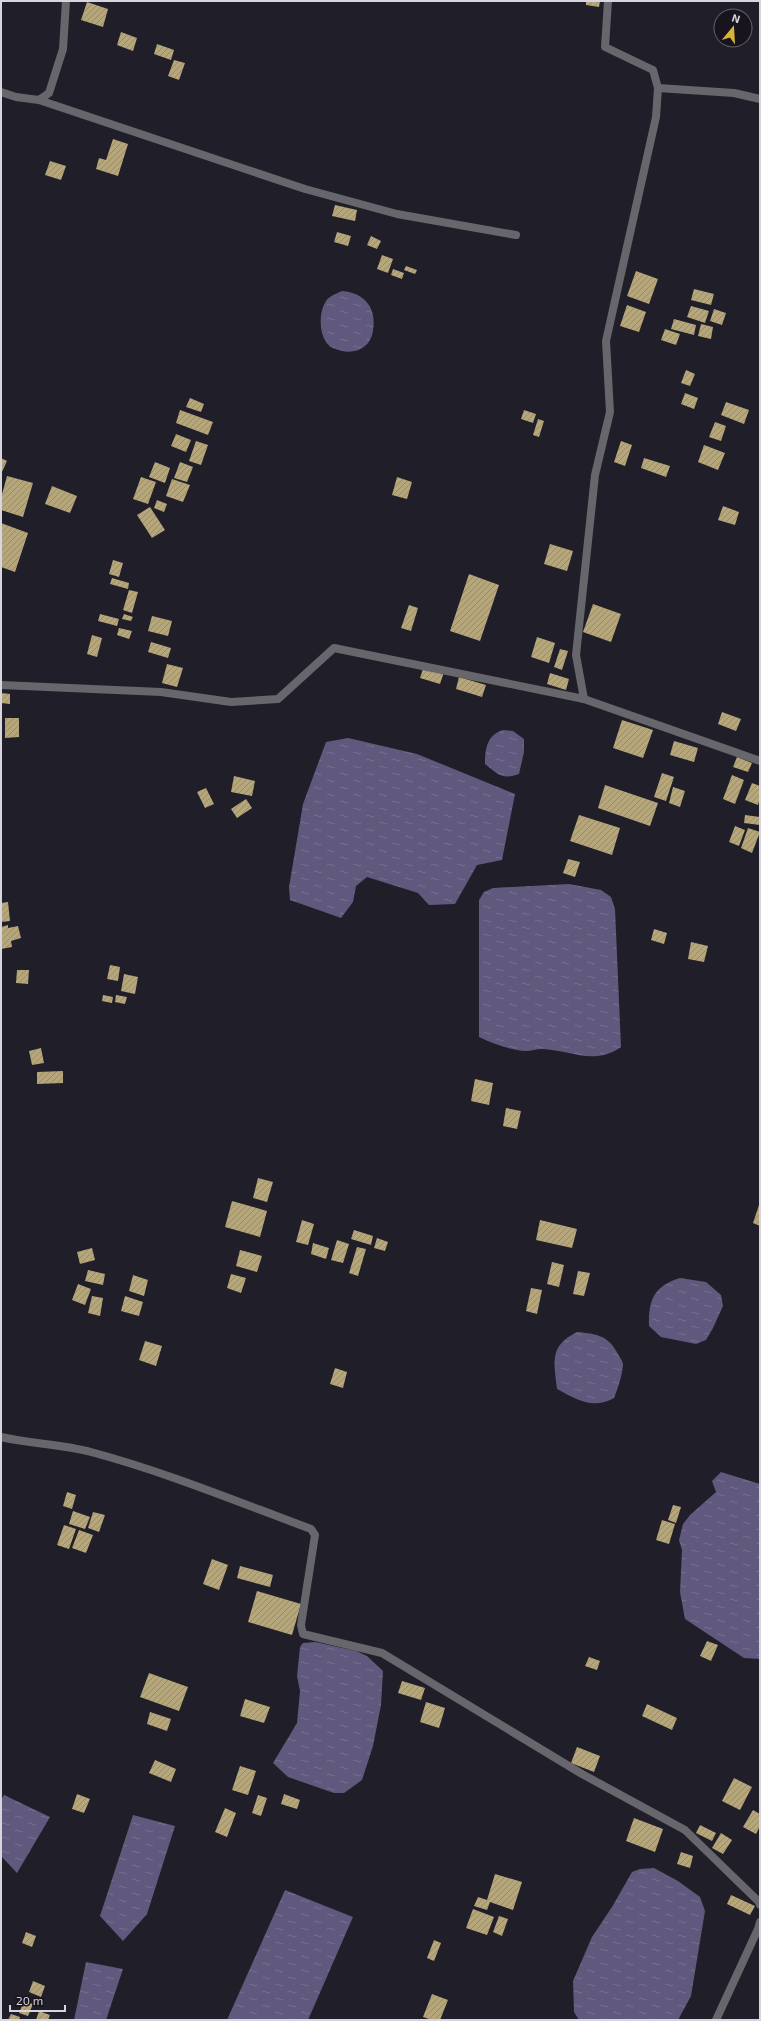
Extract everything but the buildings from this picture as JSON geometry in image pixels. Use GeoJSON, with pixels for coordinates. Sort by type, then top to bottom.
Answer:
{"type":"FeatureCollection","features":[{"type":"Feature","properties":{"kind":"street"},"geometry":{"type":"LineString","coordinates":[[39,100],[49,92],[64,49],[66,1]]}},
{"type":"Feature","properties":{"kind":"street"},"geometry":{"type":"LineString","coordinates":[[584,699],[576,655],[595,474],[610,412],[606,341],[656,117],[658,88],[653,70],[605,47],[608,1]]}},
{"type":"Feature","properties":{"kind":"street"},"geometry":{"type":"LineString","coordinates":[[658,88],[734,93],[760,99]]}},
{"type":"Feature","properties":{"kind":"street"},"geometry":{"type":"LineString","coordinates":[[1,92],[16,97],[39,100],[305,189],[397,214],[516,235]]}},
{"type":"Feature","properties":{"kind":"street"},"geometry":{"type":"LineString","coordinates":[[1,685],[161,692],[231,702],[278,698],[334,648],[584,699],[760,761]]}},
{"type":"Feature","properties":{"kind":"street"},"geometry":{"type":"LineString","coordinates":[[1,1437],[22,1442],[54,1444],[89,1451],[135,1465],[311,1529],[315,1535],[301,1625],[303,1634],[382,1653],[582,1774],[685,1830],[759,1902],[760,1905]]}},
{"type":"Feature","properties":{"kind":"street"},"geometry":{"type":"LineString","coordinates":[[716,2020],[760,1922]]}},
{"type":"Feature","properties":{"kind":"water"},"geometry":{"type":"Polygon","coordinates":[[[342,291],[357,295],[368,303],[373,315],[374,323],[371,338],[368,343],[358,350],[346,352],[328,345],[322,334],[321,327],[321,314],[326,301],[342,291]]]}},
{"type":"Feature","properties":{"kind":"water"},"geometry":{"type":"Polygon","coordinates":[[[503,730],[513,731],[524,739],[524,752],[519,774],[513,776],[500,775],[485,764],[486,748],[490,739],[493,735],[503,730]]]}},
{"type":"Feature","properties":{"kind":"water"},"geometry":{"type":"Polygon","coordinates":[[[348,738],[417,754],[515,794],[502,860],[477,865],[455,904],[429,905],[418,893],[367,877],[356,886],[353,902],[341,918],[290,900],[289,887],[303,804],[326,742],[348,738]]]}},
{"type":"Feature","properties":{"kind":"water"},"geometry":{"type":"Polygon","coordinates":[[[569,884],[601,890],[611,897],[615,909],[621,1047],[611,1053],[582,1056],[552,1050],[542,1049],[526,1051],[508,1048],[479,1037],[479,900],[484,892],[493,888],[569,884]]]}},
{"type":"Feature","properties":{"kind":"water"},"geometry":{"type":"Polygon","coordinates":[[[680,1278],[706,1282],[721,1295],[723,1306],[713,1328],[706,1340],[696,1344],[661,1337],[649,1326],[650,1309],[654,1295],[664,1285],[680,1278]]]}},
{"type":"Feature","properties":{"kind":"water"},"geometry":{"type":"Polygon","coordinates":[[[577,1332],[596,1335],[606,1339],[614,1348],[621,1360],[623,1365],[622,1373],[614,1398],[598,1403],[584,1402],[557,1389],[555,1355],[562,1343],[568,1337],[577,1332]]]}},
{"type":"Feature","properties":{"kind":"water"},"geometry":{"type":"Polygon","coordinates":[[[721,1472],[760,1484],[760,1659],[744,1658],[685,1619],[680,1592],[682,1550],[679,1540],[683,1524],[690,1515],[716,1492],[712,1481],[721,1472]]]}},
{"type":"Feature","properties":{"kind":"water"},"geometry":{"type":"Polygon","coordinates":[[[315,1642],[356,1651],[367,1656],[383,1671],[381,1705],[373,1746],[362,1780],[344,1793],[334,1793],[288,1777],[273,1763],[297,1723],[300,1691],[297,1676],[300,1647],[303,1643],[315,1642]]]}},
{"type":"Feature","properties":{"kind":"water"},"geometry":{"type":"Polygon","coordinates":[[[4,1795],[50,1817],[17,1873],[1,1856],[1,1800],[4,1795]]]}},
{"type":"Feature","properties":{"kind":"water"},"geometry":{"type":"Polygon","coordinates":[[[133,1815],[175,1826],[147,1914],[123,1941],[100,1916],[133,1815]]]}},
{"type":"Feature","properties":{"kind":"water"},"geometry":{"type":"Polygon","coordinates":[[[654,1868],[678,1881],[700,1897],[705,1911],[691,1996],[678,2020],[579,2020],[574,2012],[573,1981],[592,1937],[612,1907],[632,1872],[640,1869],[654,1868]]]}},
{"type":"Feature","properties":{"kind":"water"},"geometry":{"type":"Polygon","coordinates":[[[285,1890],[353,1917],[308,2020],[227,2020],[285,1890]]]}},
{"type":"Feature","properties":{"kind":"water"},"geometry":{"type":"Polygon","coordinates":[[[86,1962],[123,1969],[106,2020],[74,2020],[86,1962]]]}}]}
